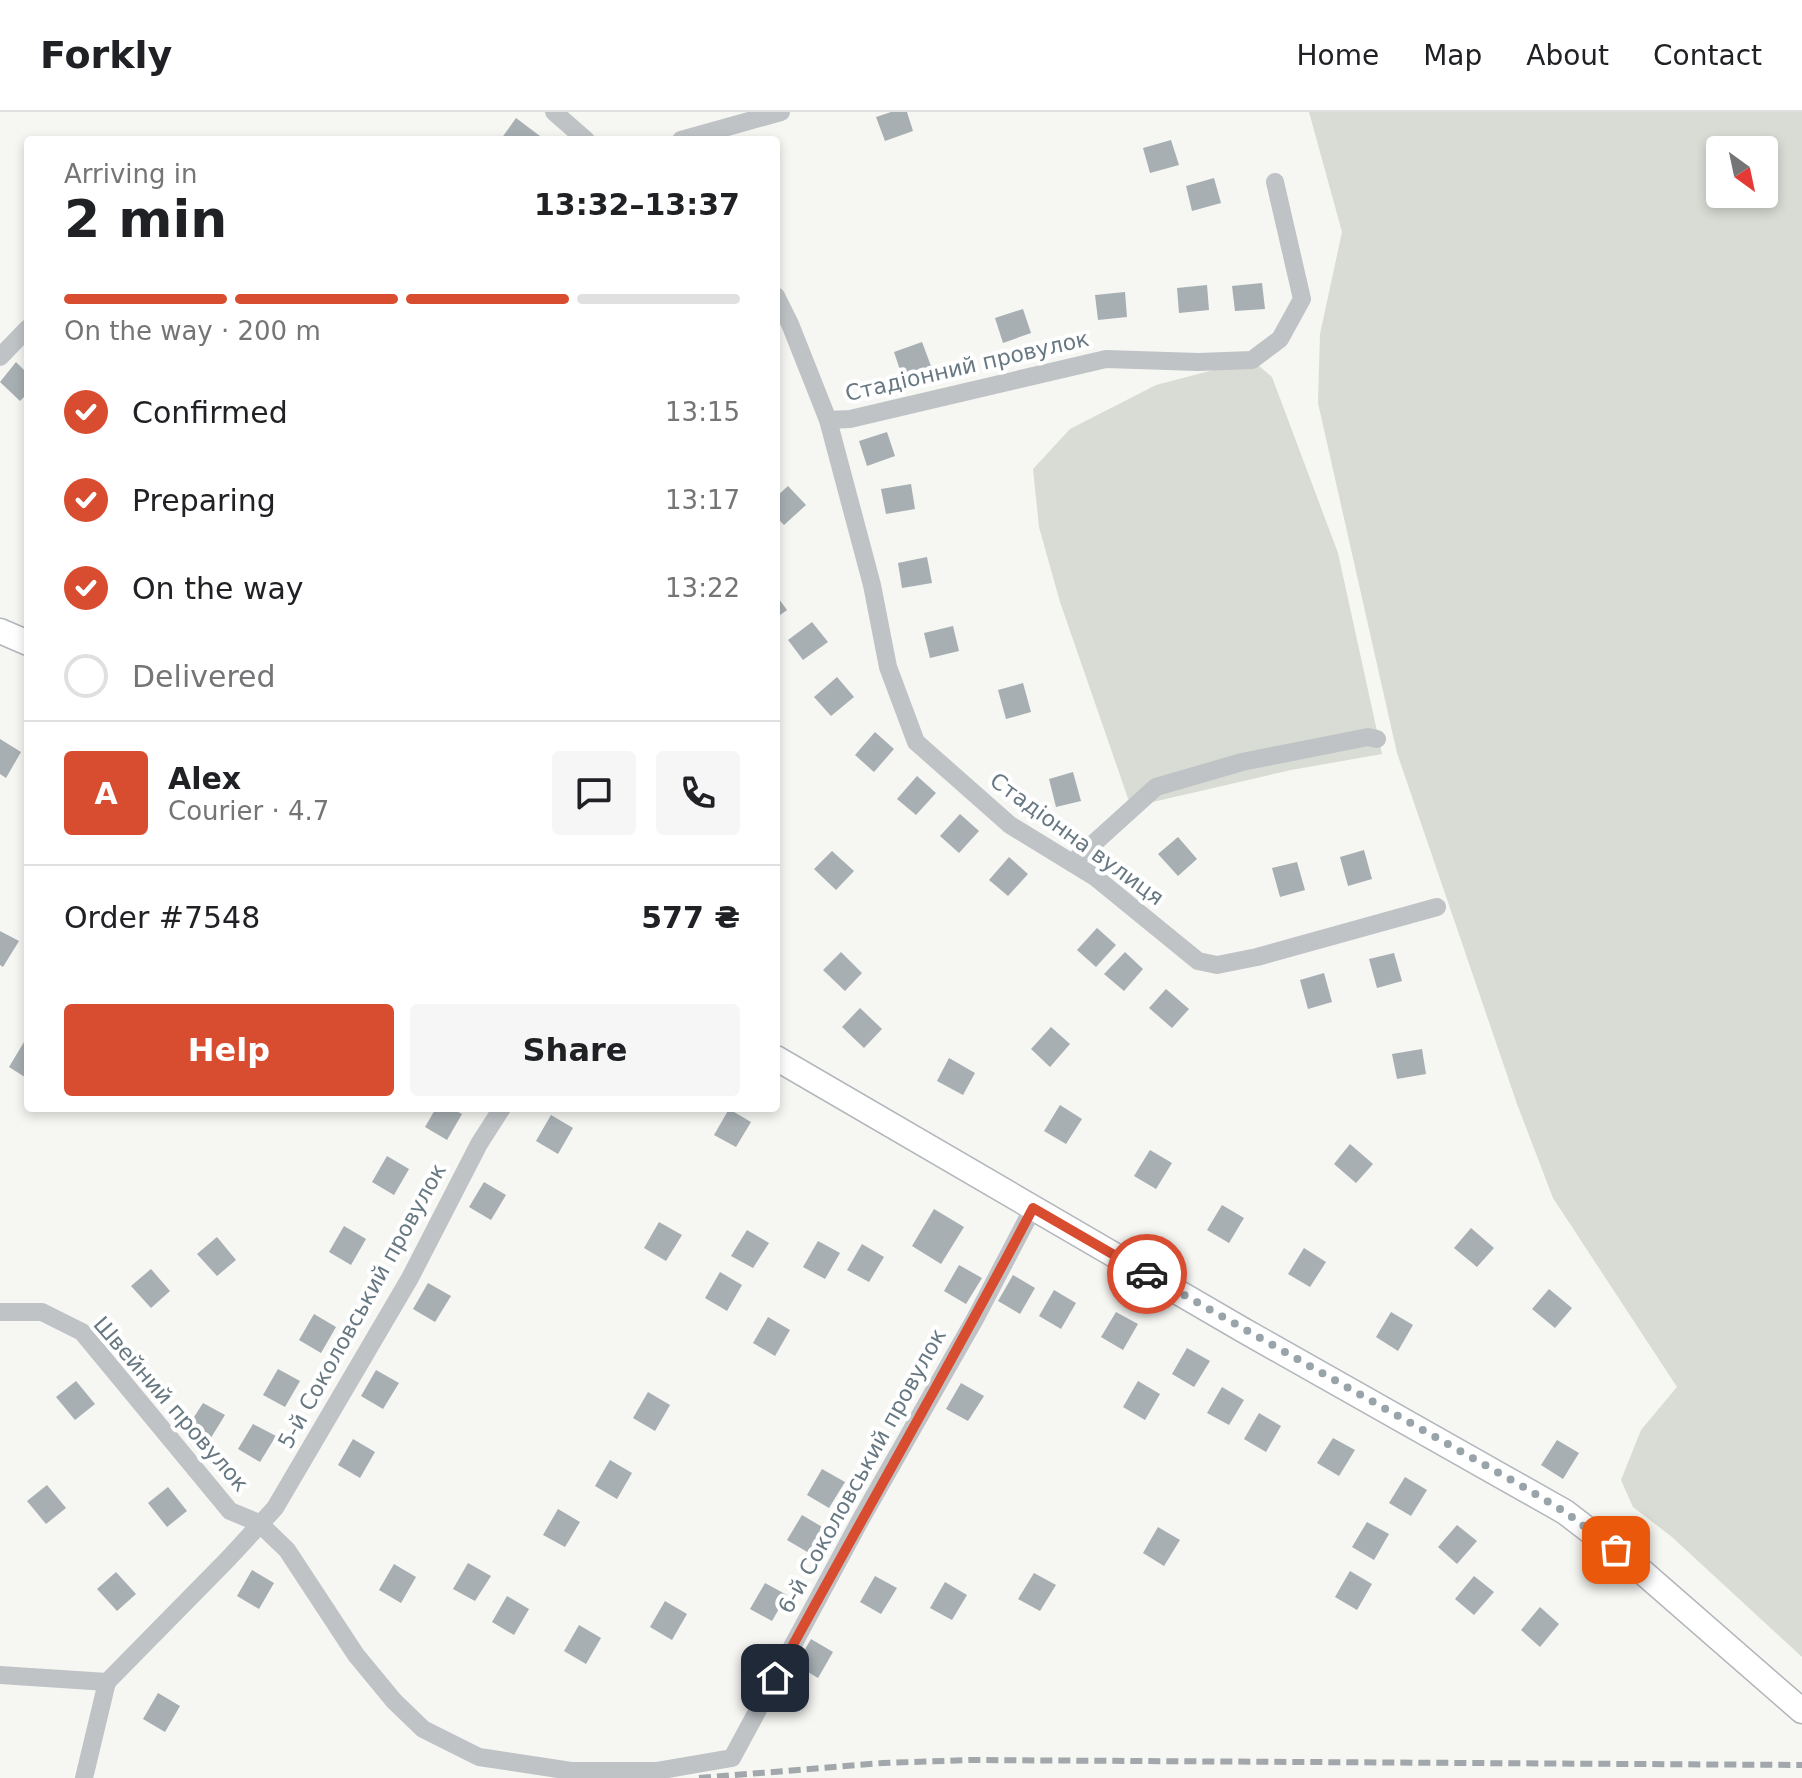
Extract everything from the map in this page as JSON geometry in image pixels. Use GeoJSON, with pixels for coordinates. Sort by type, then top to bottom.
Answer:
{"type":"FeatureCollection","features":[{"type":"Feature","properties":{"kind":"street"},"geometry":{"type":"LineString","coordinates":[[554,112],[581,136]]}},
{"type":"Feature","properties":{"kind":"street"},"geometry":{"type":"LineString","coordinates":[[695,136],[781,112]]}},
{"type":"Feature","properties":{"kind":"street","name":"Стадіонний провулок"},"geometry":{"type":"LineString","coordinates":[[828,420],[850,419],[1106,359],[1252,360],[1280,339],[1302,299],[1275,182]]}},
{"type":"Feature","properties":{"kind":"street","name":"Стадіонна вулиця"},"geometry":{"type":"LineString","coordinates":[[780,304],[828,420],[872,585],[888,667],[916,742],[1010,825],[1095,877],[1198,961],[1217,965],[1257,957],[1437,907]]}},
{"type":"Feature","properties":{"kind":"street"},"geometry":{"type":"LineString","coordinates":[[0,357],[24,332]]}},
{"type":"Feature","properties":{"kind":"street"},"geometry":{"type":"LineString","coordinates":[[0,631],[24,641]]}},
{"type":"Feature","properties":{"kind":"street"},"geometry":{"type":"LineString","coordinates":[[1072,863],[1156,787],[1242,762],[1368,737],[1377,739]]}},
{"type":"Feature","properties":{"kind":"street"},"geometry":{"type":"LineString","coordinates":[[780,1060],[1565,1512],[1638,1568],[1802,1711]]}},
{"type":"Feature","properties":{"kind":"street","name":"5-й Соколовський провулок"},"geometry":{"type":"LineString","coordinates":[[107,1682],[275,1508],[410,1278],[479,1144],[499,1112]]}},
{"type":"Feature","properties":{"kind":"street","name":"6-й Соколовський провулок"},"geometry":{"type":"LineString","coordinates":[[732,1758],[861,1519],[975,1319],[1033,1208]]}},
{"type":"Feature","properties":{"kind":"street","name":"Швейний провулок"},"geometry":{"type":"LineString","coordinates":[[0,1312],[42,1312],[82,1332],[230,1511],[259,1523],[287,1550],[356,1655],[394,1701],[423,1729],[479,1757],[571,1771],[656,1771],[732,1758]]}},
{"type":"Feature","properties":{"kind":"street"},"geometry":{"type":"LineString","coordinates":[[0,1675],[107,1682],[84,1778]]}},
{"type":"Feature","properties":{"kind":"shaded area"},"geometry":{"type":"Polygon","coordinates":[[[1309,112],[1802,112],[1802,1657],[1672,1537],[1633,1507],[1621,1480],[1641,1430],[1677,1387],[1553,1198],[1517,1104],[1397,753],[1318,403],[1320,334],[1342,232],[1309,112]]]}},
{"type":"Feature","properties":{"kind":"shaded area"},"geometry":{"type":"Polygon","coordinates":[[[1252,360],[1272,377],[1338,553],[1382,754],[1291,770],[1131,807],[1060,602],[1039,527],[1033,469],[1070,429],[1156,385],[1252,360]]]}},
{"type":"Feature","properties":{"kind":"building"},"geometry":{"type":"Polygon","coordinates":[[[891,112],[907,112],[913,131],[885,141],[876,117],[891,112]]]}},
{"type":"Feature","properties":{"kind":"building"},"geometry":{"type":"Polygon","coordinates":[[[516,118],[540,136],[503,136],[516,118]]]}},
{"type":"Feature","properties":{"kind":"building"},"geometry":{"type":"Polygon","coordinates":[[[1171,140],[1179,165],[1150,173],[1143,148],[1171,140]]]}},
{"type":"Feature","properties":{"kind":"building"},"geometry":{"type":"Polygon","coordinates":[[[1214,178],[1221,203],[1192,211],[1186,186],[1214,178]]]}},
{"type":"Feature","properties":{"kind":"building"},"geometry":{"type":"Polygon","coordinates":[[[1262,283],[1265,309],[1235,311],[1232,286],[1262,283]]]}},
{"type":"Feature","properties":{"kind":"building"},"geometry":{"type":"Polygon","coordinates":[[[1207,285],[1209,310],[1179,313],[1177,288],[1207,285]]]}},
{"type":"Feature","properties":{"kind":"building"},"geometry":{"type":"Polygon","coordinates":[[[1125,292],[1127,317],[1098,320],[1095,295],[1125,292]]]}},
{"type":"Feature","properties":{"kind":"building"},"geometry":{"type":"Polygon","coordinates":[[[1023,309],[1031,333],[1003,343],[995,318],[1023,309]]]}},
{"type":"Feature","properties":{"kind":"building"},"geometry":{"type":"Polygon","coordinates":[[[922,342],[931,366],[902,376],[894,352],[922,342]]]}},
{"type":"Feature","properties":{"kind":"building"},"geometry":{"type":"Polygon","coordinates":[[[16,362],[24,370],[24,397],[20,401],[0,382],[16,362]]]}},
{"type":"Feature","properties":{"kind":"building"},"geometry":{"type":"Polygon","coordinates":[[[887,432],[895,456],[867,466],[859,441],[887,432]]]}},
{"type":"Feature","properties":{"kind":"building"},"geometry":{"type":"Polygon","coordinates":[[[911,484],[915,509],[886,514],[881,489],[911,484]]]}},
{"type":"Feature","properties":{"kind":"building"},"geometry":{"type":"Polygon","coordinates":[[[788,486],[806,505],[784,525],[780,521],[780,493],[788,486]]]}},
{"type":"Feature","properties":{"kind":"building"},"geometry":{"type":"Polygon","coordinates":[[[927,557],[932,583],[902,588],[898,563],[927,557]]]}},
{"type":"Feature","properties":{"kind":"building"},"geometry":{"type":"Polygon","coordinates":[[[780,600],[787,610],[780,615],[780,600]]]}},
{"type":"Feature","properties":{"kind":"building"},"geometry":{"type":"Polygon","coordinates":[[[812,622],[828,642],[803,660],[788,640],[812,622]]]}},
{"type":"Feature","properties":{"kind":"building"},"geometry":{"type":"Polygon","coordinates":[[[953,626],[959,651],[930,658],[924,633],[953,626]]]}},
{"type":"Feature","properties":{"kind":"building"},"geometry":{"type":"Polygon","coordinates":[[[837,677],[854,697],[831,716],[814,697],[837,677]]]}},
{"type":"Feature","properties":{"kind":"building"},"geometry":{"type":"Polygon","coordinates":[[[1023,683],[1031,712],[1006,719],[998,690],[1023,683]]]}},
{"type":"Feature","properties":{"kind":"building"},"geometry":{"type":"Polygon","coordinates":[[[875,732],[894,749],[874,772],[855,755],[875,732]]]}},
{"type":"Feature","properties":{"kind":"building"},"geometry":{"type":"Polygon","coordinates":[[[0,739],[21,752],[6,778],[0,774],[0,739]]]}},
{"type":"Feature","properties":{"kind":"building"},"geometry":{"type":"Polygon","coordinates":[[[1073,772],[1081,801],[1056,807],[1049,779],[1073,772]]]}},
{"type":"Feature","properties":{"kind":"building"},"geometry":{"type":"Polygon","coordinates":[[[917,776],[936,793],[916,815],[897,799],[917,776]]]}},
{"type":"Feature","properties":{"kind":"building"},"geometry":{"type":"Polygon","coordinates":[[[960,814],[979,831],[959,853],[940,836],[960,814]]]}},
{"type":"Feature","properties":{"kind":"building"},"geometry":{"type":"Polygon","coordinates":[[[1178,837],[1197,859],[1178,876],[1158,854],[1178,837]]]}},
{"type":"Feature","properties":{"kind":"building"},"geometry":{"type":"Polygon","coordinates":[[[1364,850],[1372,879],[1348,886],[1340,857],[1364,850]]]}},
{"type":"Feature","properties":{"kind":"building"},"geometry":{"type":"Polygon","coordinates":[[[832,851],[854,871],[836,890],[814,869],[832,851]]]}},
{"type":"Feature","properties":{"kind":"building"},"geometry":{"type":"Polygon","coordinates":[[[1009,857],[1028,874],[1008,896],[989,880],[1009,857]]]}},
{"type":"Feature","properties":{"kind":"building"},"geometry":{"type":"Polygon","coordinates":[[[1297,862],[1305,890],[1280,897],[1272,868],[1297,862]]]}},
{"type":"Feature","properties":{"kind":"building"},"geometry":{"type":"Polygon","coordinates":[[[1097,928],[1116,945],[1096,967],[1077,950],[1097,928]]]}},
{"type":"Feature","properties":{"kind":"building"},"geometry":{"type":"Polygon","coordinates":[[[0,931],[19,941],[3,967],[0,965],[0,931]]]}},
{"type":"Feature","properties":{"kind":"building"},"geometry":{"type":"Polygon","coordinates":[[[841,952],[862,973],[845,991],[823,970],[841,952]]]}},
{"type":"Feature","properties":{"kind":"building"},"geometry":{"type":"Polygon","coordinates":[[[1125,952],[1143,969],[1124,991],[1104,974],[1125,952]]]}},
{"type":"Feature","properties":{"kind":"building"},"geometry":{"type":"Polygon","coordinates":[[[1394,953],[1402,981],[1377,988],[1369,959],[1394,953]]]}},
{"type":"Feature","properties":{"kind":"building"},"geometry":{"type":"Polygon","coordinates":[[[1324,973],[1332,1002],[1308,1009],[1300,980],[1324,973]]]}},
{"type":"Feature","properties":{"kind":"building"},"geometry":{"type":"Polygon","coordinates":[[[1166,989],[1189,1009],[1172,1028],[1149,1008],[1166,989]]]}},
{"type":"Feature","properties":{"kind":"building"},"geometry":{"type":"Polygon","coordinates":[[[860,1008],[882,1029],[864,1048],[842,1027],[860,1008]]]}},
{"type":"Feature","properties":{"kind":"building"},"geometry":{"type":"Polygon","coordinates":[[[1051,1027],[1070,1044],[1050,1067],[1031,1049],[1051,1027]]]}},
{"type":"Feature","properties":{"kind":"building"},"geometry":{"type":"Polygon","coordinates":[[[24,1042],[24,1076],[9,1067],[24,1042]]]}},
{"type":"Feature","properties":{"kind":"building"},"geometry":{"type":"Polygon","coordinates":[[[1422,1049],[1426,1074],[1397,1079],[1392,1054],[1422,1049]]]}},
{"type":"Feature","properties":{"kind":"building"},"geometry":{"type":"Polygon","coordinates":[[[949,1058],[975,1073],[963,1095],[937,1081],[949,1058]]]}},
{"type":"Feature","properties":{"kind":"building"},"geometry":{"type":"Polygon","coordinates":[[[1060,1105],[1082,1119],[1066,1144],[1044,1131],[1060,1105]]]}},
{"type":"Feature","properties":{"kind":"building"},"geometry":{"type":"Polygon","coordinates":[[[434,1112],[462,1114],[447,1140],[425,1127],[434,1112]]]}},
{"type":"Feature","properties":{"kind":"building"},"geometry":{"type":"Polygon","coordinates":[[[727,1112],[734,1112],[751,1122],[736,1147],[714,1135],[727,1112]]]}},
{"type":"Feature","properties":{"kind":"building"},"geometry":{"type":"Polygon","coordinates":[[[551,1115],[573,1128],[558,1154],[536,1141],[551,1115]]]}},
{"type":"Feature","properties":{"kind":"building"},"geometry":{"type":"Polygon","coordinates":[[[1350,1144],[1373,1164],[1356,1183],[1334,1164],[1350,1144]]]}},
{"type":"Feature","properties":{"kind":"building"},"geometry":{"type":"Polygon","coordinates":[[[1150,1150],[1172,1163],[1156,1189],[1134,1176],[1150,1150]]]}},
{"type":"Feature","properties":{"kind":"building"},"geometry":{"type":"Polygon","coordinates":[[[387,1156],[409,1169],[394,1195],[372,1182],[387,1156]]]}},
{"type":"Feature","properties":{"kind":"building"},"geometry":{"type":"Polygon","coordinates":[[[484,1182],[506,1195],[491,1220],[469,1207],[484,1182]]]}},
{"type":"Feature","properties":{"kind":"building"},"geometry":{"type":"Polygon","coordinates":[[[1222,1205],[1244,1218],[1229,1243],[1207,1230],[1222,1205]]]}},
{"type":"Feature","properties":{"kind":"building"},"geometry":{"type":"Polygon","coordinates":[[[934,1209],[964,1227],[941,1264],[912,1246],[934,1209]]]}},
{"type":"Feature","properties":{"kind":"building"},"geometry":{"type":"Polygon","coordinates":[[[659,1222],[682,1235],[666,1261],[644,1248],[659,1222]]]}},
{"type":"Feature","properties":{"kind":"building"},"geometry":{"type":"Polygon","coordinates":[[[344,1226],[366,1239],[351,1265],[329,1252],[344,1226]]]}},
{"type":"Feature","properties":{"kind":"building"},"geometry":{"type":"Polygon","coordinates":[[[1471,1228],[1494,1248],[1477,1267],[1454,1248],[1471,1228]]]}},
{"type":"Feature","properties":{"kind":"building"},"geometry":{"type":"Polygon","coordinates":[[[747,1230],[769,1243],[753,1268],[731,1256],[747,1230]]]}},
{"type":"Feature","properties":{"kind":"building"},"geometry":{"type":"Polygon","coordinates":[[[217,1237],[236,1260],[217,1276],[197,1254],[217,1237]]]}},
{"type":"Feature","properties":{"kind":"building"},"geometry":{"type":"Polygon","coordinates":[[[818,1241],[840,1253],[825,1279],[803,1267],[818,1241]]]}},
{"type":"Feature","properties":{"kind":"building"},"geometry":{"type":"Polygon","coordinates":[[[862,1244],[884,1257],[869,1282],[847,1270],[862,1244]]]}},
{"type":"Feature","properties":{"kind":"building"},"geometry":{"type":"Polygon","coordinates":[[[1304,1248],[1326,1262],[1310,1287],[1288,1274],[1304,1248]]]}},
{"type":"Feature","properties":{"kind":"building"},"geometry":{"type":"Polygon","coordinates":[[[959,1265],[982,1278],[966,1304],[944,1291],[959,1265]]]}},
{"type":"Feature","properties":{"kind":"building"},"geometry":{"type":"Polygon","coordinates":[[[151,1269],[170,1291],[151,1308],[131,1286],[151,1269]]]}},
{"type":"Feature","properties":{"kind":"building"},"geometry":{"type":"Polygon","coordinates":[[[720,1272],[742,1285],[727,1311],[705,1298],[720,1272]]]}},
{"type":"Feature","properties":{"kind":"building"},"geometry":{"type":"Polygon","coordinates":[[[1013,1275],[1035,1288],[1020,1314],[998,1301],[1013,1275]]]}},
{"type":"Feature","properties":{"kind":"building"},"geometry":{"type":"Polygon","coordinates":[[[428,1283],[451,1296],[435,1322],[413,1309],[428,1283]]]}},
{"type":"Feature","properties":{"kind":"building"},"geometry":{"type":"Polygon","coordinates":[[[1549,1289],[1572,1308],[1555,1328],[1532,1309],[1549,1289]]]}},
{"type":"Feature","properties":{"kind":"building"},"geometry":{"type":"Polygon","coordinates":[[[1054,1290],[1076,1303],[1061,1329],[1039,1316],[1054,1290]]]}},
{"type":"Feature","properties":{"kind":"building"},"geometry":{"type":"Polygon","coordinates":[[[1116,1312],[1138,1324],[1123,1350],[1101,1337],[1116,1312]]]}},
{"type":"Feature","properties":{"kind":"building"},"geometry":{"type":"Polygon","coordinates":[[[1391,1312],[1413,1325],[1398,1351],[1376,1337],[1391,1312]]]}},
{"type":"Feature","properties":{"kind":"building"},"geometry":{"type":"Polygon","coordinates":[[[314,1314],[336,1327],[321,1353],[299,1340],[314,1314]]]}},
{"type":"Feature","properties":{"kind":"building"},"geometry":{"type":"Polygon","coordinates":[[[768,1317],[790,1330],[775,1356],[753,1343],[768,1317]]]}},
{"type":"Feature","properties":{"kind":"building"},"geometry":{"type":"Polygon","coordinates":[[[1187,1348],[1210,1361],[1194,1387],[1172,1374],[1187,1348]]]}},
{"type":"Feature","properties":{"kind":"building"},"geometry":{"type":"Polygon","coordinates":[[[278,1369],[300,1381],[285,1407],[263,1395],[278,1369]]]}},
{"type":"Feature","properties":{"kind":"building"},"geometry":{"type":"Polygon","coordinates":[[[376,1370],[399,1383],[383,1409],[361,1396],[376,1370]]]}},
{"type":"Feature","properties":{"kind":"building"},"geometry":{"type":"Polygon","coordinates":[[[76,1381],[95,1404],[75,1420],[56,1397],[76,1381]]]}},
{"type":"Feature","properties":{"kind":"building"},"geometry":{"type":"Polygon","coordinates":[[[1138,1381],[1160,1394],[1145,1420],[1123,1407],[1138,1381]]]}},
{"type":"Feature","properties":{"kind":"building"},"geometry":{"type":"Polygon","coordinates":[[[961,1383],[984,1396],[968,1421],[946,1409],[961,1383]]]}},
{"type":"Feature","properties":{"kind":"building"},"geometry":{"type":"Polygon","coordinates":[[[1222,1387],[1244,1400],[1229,1425],[1207,1413],[1222,1387]]]}},
{"type":"Feature","properties":{"kind":"building"},"geometry":{"type":"Polygon","coordinates":[[[648,1392],[670,1405],[655,1431],[633,1418],[648,1392]]]}},
{"type":"Feature","properties":{"kind":"building"},"geometry":{"type":"Polygon","coordinates":[[[203,1403],[225,1415],[209,1441],[187,1428],[203,1403]]]}},
{"type":"Feature","properties":{"kind":"building"},"geometry":{"type":"Polygon","coordinates":[[[1259,1413],[1281,1426],[1266,1452],[1244,1439],[1259,1413]]]}},
{"type":"Feature","properties":{"kind":"building"},"geometry":{"type":"Polygon","coordinates":[[[253,1424],[276,1436],[260,1462],[238,1449],[253,1424]]]}},
{"type":"Feature","properties":{"kind":"building"},"geometry":{"type":"Polygon","coordinates":[[[1333,1438],[1355,1450],[1339,1476],[1317,1463],[1333,1438]]]}},
{"type":"Feature","properties":{"kind":"building"},"geometry":{"type":"Polygon","coordinates":[[[353,1439],[375,1452],[360,1478],[338,1465],[353,1439]]]}},
{"type":"Feature","properties":{"kind":"building"},"geometry":{"type":"Polygon","coordinates":[[[1557,1440],[1579,1453],[1563,1479],[1541,1465],[1557,1440]]]}},
{"type":"Feature","properties":{"kind":"building"},"geometry":{"type":"Polygon","coordinates":[[[610,1460],[632,1473],[617,1499],[595,1486],[610,1460]]]}},
{"type":"Feature","properties":{"kind":"building"},"geometry":{"type":"Polygon","coordinates":[[[822,1469],[845,1482],[829,1508],[807,1495],[822,1469]]]}},
{"type":"Feature","properties":{"kind":"building"},"geometry":{"type":"Polygon","coordinates":[[[1405,1477],[1427,1490],[1411,1516],[1389,1503],[1405,1477]]]}},
{"type":"Feature","properties":{"kind":"building"},"geometry":{"type":"Polygon","coordinates":[[[47,1485],[66,1508],[46,1524],[27,1501],[47,1485]]]}},
{"type":"Feature","properties":{"kind":"building"},"geometry":{"type":"Polygon","coordinates":[[[168,1487],[187,1511],[167,1527],[148,1503],[168,1487]]]}},
{"type":"Feature","properties":{"kind":"building"},"geometry":{"type":"Polygon","coordinates":[[[558,1509],[580,1522],[565,1547],[543,1535],[558,1509]]]}},
{"type":"Feature","properties":{"kind":"building"},"geometry":{"type":"Polygon","coordinates":[[[802,1515],[824,1528],[809,1553],[787,1540],[802,1515]]]}},
{"type":"Feature","properties":{"kind":"building"},"geometry":{"type":"Polygon","coordinates":[[[1367,1522],[1389,1534],[1374,1560],[1352,1547],[1367,1522]]]}},
{"type":"Feature","properties":{"kind":"building"},"geometry":{"type":"Polygon","coordinates":[[[1457,1525],[1477,1541],[1457,1564],[1438,1547],[1457,1525]]]}},
{"type":"Feature","properties":{"kind":"building"},"geometry":{"type":"Polygon","coordinates":[[[1158,1527],[1180,1540],[1164,1566],[1143,1553],[1158,1527]]]}},
{"type":"Feature","properties":{"kind":"building"},"geometry":{"type":"Polygon","coordinates":[[[468,1563],[491,1576],[475,1601],[453,1589],[468,1563]]]}},
{"type":"Feature","properties":{"kind":"building"},"geometry":{"type":"Polygon","coordinates":[[[394,1564],[416,1577],[401,1603],[379,1590],[394,1564]]]}},
{"type":"Feature","properties":{"kind":"building"},"geometry":{"type":"Polygon","coordinates":[[[252,1570],[274,1583],[259,1609],[237,1596],[252,1570]]]}},
{"type":"Feature","properties":{"kind":"building"},"geometry":{"type":"Polygon","coordinates":[[[1350,1571],[1372,1584],[1357,1610],[1335,1597],[1350,1571]]]}},
{"type":"Feature","properties":{"kind":"building"},"geometry":{"type":"Polygon","coordinates":[[[116,1572],[136,1594],[117,1611],[97,1589],[116,1572]]]}},
{"type":"Feature","properties":{"kind":"building"},"geometry":{"type":"Polygon","coordinates":[[[1034,1573],[1056,1585],[1040,1611],[1018,1599],[1034,1573]]]}},
{"type":"Feature","properties":{"kind":"building"},"geometry":{"type":"Polygon","coordinates":[[[875,1576],[897,1588],[881,1614],[860,1602],[875,1576]]]}},
{"type":"Feature","properties":{"kind":"building"},"geometry":{"type":"Polygon","coordinates":[[[1474,1576],[1494,1592],[1474,1615],[1455,1599],[1474,1576]]]}},
{"type":"Feature","properties":{"kind":"building"},"geometry":{"type":"Polygon","coordinates":[[[945,1582],[967,1595],[952,1620],[930,1608],[945,1582]]]}},
{"type":"Feature","properties":{"kind":"building"},"geometry":{"type":"Polygon","coordinates":[[[765,1583],[787,1595],[772,1621],[750,1609],[765,1583]]]}},
{"type":"Feature","properties":{"kind":"building"},"geometry":{"type":"Polygon","coordinates":[[[507,1596],[529,1609],[514,1635],[492,1622],[507,1596]]]}},
{"type":"Feature","properties":{"kind":"building"},"geometry":{"type":"Polygon","coordinates":[[[665,1601],[687,1614],[672,1640],[650,1627],[665,1601]]]}},
{"type":"Feature","properties":{"kind":"building"},"geometry":{"type":"Polygon","coordinates":[[[1540,1607],[1559,1624],[1540,1647],[1521,1630],[1540,1607]]]}},
{"type":"Feature","properties":{"kind":"building"},"geometry":{"type":"Polygon","coordinates":[[[579,1625],[601,1638],[586,1664],[564,1651],[579,1625]]]}},
{"type":"Feature","properties":{"kind":"building"},"geometry":{"type":"Polygon","coordinates":[[[811,1639],[833,1652],[818,1678],[796,1665],[811,1639]]]}},
{"type":"Feature","properties":{"kind":"building"},"geometry":{"type":"Polygon","coordinates":[[[158,1693],[180,1706],[165,1732],[143,1719],[158,1693]]]}},
{"type":"Feature","properties":{"kind":"railway"},"geometry":{"type":"LineString","coordinates":[[699,1778],[883,1763],[970,1760],[1802,1765]]}},
{"type":"Feature","properties":{"kind":"way so far"},"geometry":{"type":"LineString","coordinates":[[1147,1274],[1522,1486],[1565,1512],[1616,1550]]}},
{"type":"Feature","properties":{"kind":"route"},"geometry":{"type":"LineString","coordinates":[[775,1678],[975,1319],[1033,1208],[1147,1274]]}}]}
